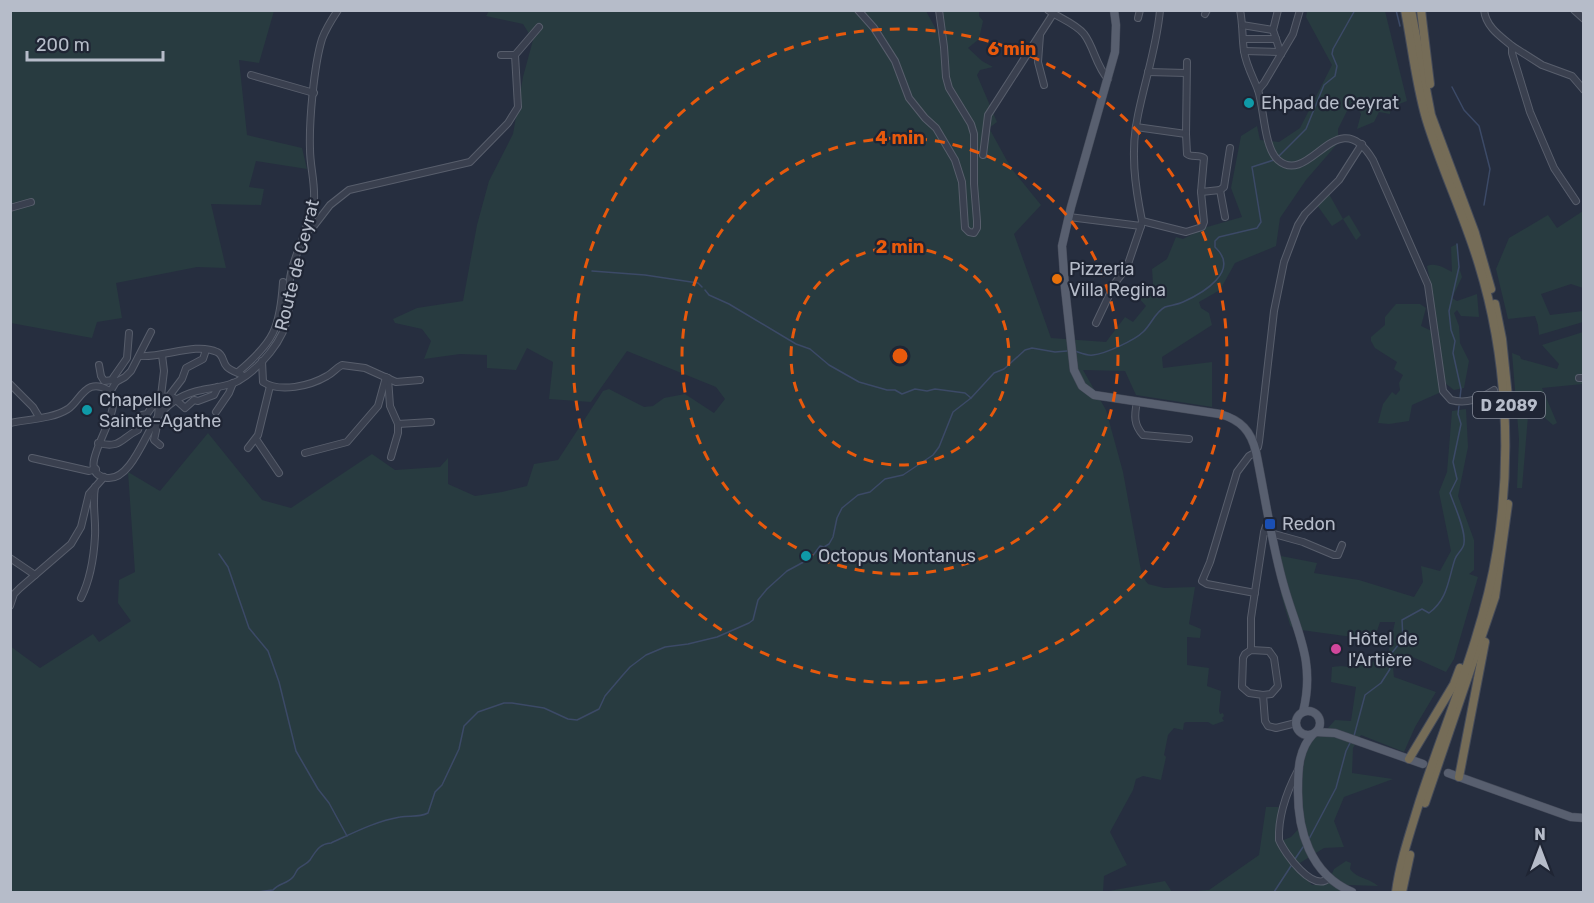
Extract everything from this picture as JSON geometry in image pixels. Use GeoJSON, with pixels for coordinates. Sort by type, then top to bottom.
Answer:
{"type":"FeatureCollection","features":[{"type":"Feature","properties":{"kind":"highway","name":"D 2089"},"geometry":{"type":"LineString","coordinates":[[1396,892],[1411,828],[1491,599],[1503,503],[1505,456],[1504,410],[1496,341],[1488,299],[1476,256],[1425,116],[1405,10]]}},
{"type":"Feature","properties":{"kind":"highway","name":"D 2089"},"geometry":{"type":"LineString","coordinates":[[1402,892],[1416,829],[1491,599],[1503,554],[1511,456],[1507,375],[1494,298],[1464,203],[1431,115],[1411,10]]}},
{"type":"Feature","properties":{"kind":"highway"},"geometry":{"type":"LineString","coordinates":[[1421,10],[1433,99],[1464,203]]}},
{"type":"Feature","properties":{"kind":"highway"},"geometry":{"type":"LineString","coordinates":[[1409,759],[1454,684],[1491,599]]}},
{"type":"Feature","properties":{"kind":"highway"},"geometry":{"type":"LineString","coordinates":[[1459,777],[1491,599]]}},
{"type":"Feature","properties":{"kind":"main road"},"geometry":{"type":"LineString","coordinates":[[1114,10],[1116,34],[1110,71],[1064,237],[1062,255],[1074,370],[1082,386],[1094,395],[1220,414],[1241,423],[1250,433],[1256,450],[1270,524],[1268,532],[1307,658],[1308,695],[1298,727],[1300,759]]}},
{"type":"Feature","properties":{"kind":"main road"},"geometry":{"type":"LineString","coordinates":[[1308,695],[1313,713],[1335,733]]}},
{"type":"Feature","properties":{"kind":"main road"},"geometry":{"type":"LineString","coordinates":[[1303,712],[1313,713]]}},
{"type":"Feature","properties":{"kind":"main road"},"geometry":{"type":"LineString","coordinates":[[1319,720],[1318,728],[1306,743],[1300,759],[1297,806],[1310,854],[1329,878],[1337,885],[1352,892]]}},
{"type":"Feature","properties":{"kind":"main road"},"geometry":{"type":"LineString","coordinates":[[1298,727],[1307,735],[1335,733],[1423,764]]}},
{"type":"Feature","properties":{"kind":"main road"},"geometry":{"type":"LineString","coordinates":[[1448,773],[1561,813],[1584,818]]}},
{"type":"Feature","properties":{"kind":"street","name":"Route de Ceyrat"},"geometry":{"type":"LineString","coordinates":[[104,477],[113,477],[123,472],[143,445],[156,419],[177,399],[200,390],[233,383],[241,374],[270,353],[286,325],[291,274],[314,199],[315,187],[309,147],[318,55],[323,37],[338,10]]}},
{"type":"Feature","properties":{"kind":"street"},"geometry":{"type":"LineString","coordinates":[[858,10],[874,28],[896,61],[909,98],[945,141],[955,160],[962,182],[965,228],[969,232],[974,232],[977,228],[974,134],[971,124],[949,88],[939,10]]}},
{"type":"Feature","properties":{"kind":"street"},"geometry":{"type":"LineString","coordinates":[[1096,323],[1115,283],[1128,267],[1142,224],[1134,183],[1136,127],[1158,31],[1160,10]]}},
{"type":"Feature","properties":{"kind":"street"},"geometry":{"type":"LineString","coordinates":[[1240,10],[1244,51],[1258,90],[1272,154],[1289,165],[1301,164],[1329,143],[1342,138],[1349,138],[1362,144],[1377,169],[1423,269],[1428,285],[1443,391],[1451,400],[1463,403],[1494,390]]}},
{"type":"Feature","properties":{"kind":"street"},"geometry":{"type":"LineString","coordinates":[[1278,10],[1273,30],[1281,53]]}},
{"type":"Feature","properties":{"kind":"street"},"geometry":{"type":"LineString","coordinates":[[1258,90],[1293,34],[1300,10]]}},
{"type":"Feature","properties":{"kind":"street"},"geometry":{"type":"LineString","coordinates":[[1484,10],[1488,25],[1512,46],[1542,65],[1572,76],[1584,90]]}},
{"type":"Feature","properties":{"kind":"street"},"geometry":{"type":"LineString","coordinates":[[1574,10],[1584,19]]}},
{"type":"Feature","properties":{"kind":"street"},"geometry":{"type":"LineString","coordinates":[[983,155],[988,115],[1040,34],[1051,12],[1085,35],[1098,63],[1110,71]]}},
{"type":"Feature","properties":{"kind":"street"},"geometry":{"type":"LineString","coordinates":[[1242,25],[1273,30]]}},
{"type":"Feature","properties":{"kind":"street"},"geometry":{"type":"LineString","coordinates":[[304,234],[314,227],[330,205],[349,190],[470,162],[508,123],[518,107],[515,55],[539,27]]}},
{"type":"Feature","properties":{"kind":"street"},"geometry":{"type":"LineString","coordinates":[[1040,34],[1038,62],[1044,85]]}},
{"type":"Feature","properties":{"kind":"street"},"geometry":{"type":"LineString","coordinates":[[1243,39],[1276,39]]}},
{"type":"Feature","properties":{"kind":"street"},"geometry":{"type":"LineString","coordinates":[[1512,46],[1512,54],[1530,112],[1554,168],[1576,201]]}},
{"type":"Feature","properties":{"kind":"street"},"geometry":{"type":"LineString","coordinates":[[1244,51],[1281,53]]}},
{"type":"Feature","properties":{"kind":"street"},"geometry":{"type":"LineString","coordinates":[[501,55],[515,55]]}},
{"type":"Feature","properties":{"kind":"street"},"geometry":{"type":"LineString","coordinates":[[1069,217],[1142,224],[1186,232],[1202,227],[1204,222],[1201,192],[1204,158],[1190,157],[1187,154],[1186,62]]}},
{"type":"Feature","properties":{"kind":"street"},"geometry":{"type":"LineString","coordinates":[[1098,63],[1110,71]]}},
{"type":"Feature","properties":{"kind":"street"},"geometry":{"type":"LineString","coordinates":[[1148,72],[1186,73]]}},
{"type":"Feature","properties":{"kind":"street"},"geometry":{"type":"LineString","coordinates":[[251,75],[314,93]]}},
{"type":"Feature","properties":{"kind":"street"},"geometry":{"type":"LineString","coordinates":[[1136,127],[1186,134]]}},
{"type":"Feature","properties":{"kind":"street"},"geometry":{"type":"LineString","coordinates":[[1255,593],[1207,584],[1202,580],[1210,562],[1238,472],[1258,447],[1274,311],[1288,250],[1301,219],[1339,180],[1362,144]]}},
{"type":"Feature","properties":{"kind":"street"},"geometry":{"type":"LineString","coordinates":[[1201,192],[1220,190],[1224,187],[1230,148]]}},
{"type":"Feature","properties":{"kind":"street"},"geometry":{"type":"LineString","coordinates":[[1220,190],[1225,217]]}},
{"type":"Feature","properties":{"kind":"street"},"geometry":{"type":"LineString","coordinates":[[10,208],[31,202]]}},
{"type":"Feature","properties":{"kind":"street"},"geometry":{"type":"LineString","coordinates":[[99,365],[104,381],[115,381],[128,375],[135,359],[140,356],[206,350],[220,354],[226,367],[241,374],[262,352],[273,333],[280,314],[283,282]]}},
{"type":"Feature","properties":{"kind":"street"},"geometry":{"type":"LineString","coordinates":[[140,356],[151,332]]}},
{"type":"Feature","properties":{"kind":"street"},"geometry":{"type":"LineString","coordinates":[[110,392],[116,373],[127,358],[126,347],[129,333]]}},
{"type":"Feature","properties":{"kind":"street"},"geometry":{"type":"LineString","coordinates":[[160,445],[153,440],[159,405],[169,397],[182,379],[186,368],[203,358],[206,350]]}},
{"type":"Feature","properties":{"kind":"street"},"geometry":{"type":"LineString","coordinates":[[162,354],[164,371],[161,396],[177,399],[185,408],[194,400],[214,395],[218,387]]}},
{"type":"Feature","properties":{"kind":"street"},"geometry":{"type":"LineString","coordinates":[[262,361],[263,382],[270,386],[293,387],[310,383],[327,376],[342,365],[365,368],[396,382],[420,380]]}},
{"type":"Feature","properties":{"kind":"street"},"geometry":{"type":"LineString","coordinates":[[387,377],[390,406],[398,424],[398,434],[391,456]]}},
{"type":"Feature","properties":{"kind":"street"},"geometry":{"type":"LineString","coordinates":[[305,453],[347,442],[378,406],[387,377]]}},
{"type":"Feature","properties":{"kind":"street"},"geometry":{"type":"LineString","coordinates":[[216,412],[233,383]]}},
{"type":"Feature","properties":{"kind":"street"},"geometry":{"type":"LineString","coordinates":[[10,384],[33,407],[39,417]]}},
{"type":"Feature","properties":{"kind":"street"},"geometry":{"type":"LineString","coordinates":[[248,448],[256,439],[270,386]]}},
{"type":"Feature","properties":{"kind":"street"},"geometry":{"type":"LineString","coordinates":[[10,423],[60,412],[69,408],[89,388],[101,387],[110,392],[114,400],[94,455],[96,469],[104,477],[89,494],[81,527],[71,544],[14,594],[10,606]]}},
{"type":"Feature","properties":{"kind":"street"},"geometry":{"type":"LineString","coordinates":[[1137,402],[1136,427],[1143,435],[1190,439]]}},
{"type":"Feature","properties":{"kind":"street"},"geometry":{"type":"LineString","coordinates":[[98,443],[109,446],[117,445],[138,430],[142,415],[147,414],[154,404],[159,405]]}},
{"type":"Feature","properties":{"kind":"street"},"geometry":{"type":"LineString","coordinates":[[398,424],[431,422]]}},
{"type":"Feature","properties":{"kind":"street"},"geometry":{"type":"LineString","coordinates":[[256,439],[279,473]]}},
{"type":"Feature","properties":{"kind":"street"},"geometry":{"type":"LineString","coordinates":[[32,458],[89,471],[96,469]]}},
{"type":"Feature","properties":{"kind":"street"},"geometry":{"type":"LineString","coordinates":[[81,597],[88,581],[94,546],[93,498],[96,487]]}},
{"type":"Feature","properties":{"kind":"street"},"geometry":{"type":"LineString","coordinates":[[1251,650],[1251,618],[1268,532],[1303,542],[1334,555],[1338,555],[1342,546]]}},
{"type":"Feature","properties":{"kind":"street"},"geometry":{"type":"LineString","coordinates":[[10,558],[35,574]]}},
{"type":"Feature","properties":{"kind":"street"},"geometry":{"type":"LineString","coordinates":[[1251,650],[1269,651],[1274,658],[1278,686],[1271,694],[1263,695],[1248,693],[1242,687],[1244,658],[1245,654],[1251,650]]}},
{"type":"Feature","properties":{"kind":"street"},"geometry":{"type":"LineString","coordinates":[[1263,695],[1265,721],[1268,726],[1298,727]]}},
{"type":"Feature","properties":{"kind":"street"},"geometry":{"type":"LineString","coordinates":[[1298,770],[1291,783],[1282,815],[1279,840],[1296,865],[1312,880],[1318,883],[1329,878]]}},
{"type":"Feature","properties":{"kind":"green space"},"geometry":{"type":"Polygon","coordinates":[[[10,11],[274,11],[259,63],[239,60],[247,135],[302,148],[307,169],[256,161],[249,187],[264,189],[261,205],[211,204],[226,268],[197,267],[116,283],[122,318],[97,322],[92,338],[11,323],[10,11]]]}},
{"type":"Feature","properties":{"kind":"green space"},"geometry":{"type":"Polygon","coordinates":[[[489,11],[926,11],[943,42],[939,11],[979,11],[979,16],[983,21],[979,39],[968,48],[982,61],[993,67],[980,70],[977,75],[997,122],[989,128],[1011,168],[1041,205],[1014,234],[1051,338],[1106,342],[1125,317],[1133,322],[1146,306],[1136,295],[1146,293],[1145,288],[1153,284],[1152,269],[1167,259],[1176,237],[1183,239],[1207,227],[1242,217],[1231,188],[1241,136],[1257,126],[1260,140],[1279,142],[1300,128],[1332,65],[1306,17],[1307,11],[1385,11],[1407,101],[1391,107],[1390,114],[1379,112],[1374,122],[1357,129],[1361,114],[1351,103],[1338,129],[1338,143],[1306,180],[1280,218],[1276,246],[1235,263],[1220,290],[1199,302],[1201,308],[1209,313],[1212,325],[1162,357],[1163,368],[1212,362],[1212,407],[1136,395],[1125,371],[1083,370],[1106,410],[1123,472],[1142,576],[1148,584],[1164,588],[1195,587],[1189,624],[1201,629],[1200,638],[1187,637],[1187,665],[1209,668],[1207,686],[1221,691],[1219,711],[1224,716],[1222,718],[1224,721],[1213,725],[1208,722],[1186,722],[1183,730],[1174,728],[1168,735],[1161,780],[1143,776],[1136,779],[1133,790],[1110,832],[1127,865],[1104,876],[1103,892],[11,892],[10,646],[40,668],[93,634],[99,642],[131,621],[118,603],[119,580],[135,572],[128,472],[160,491],[208,433],[262,500],[291,508],[372,454],[395,470],[440,467],[448,458],[448,484],[475,496],[527,486],[534,464],[558,460],[603,391],[609,389],[644,407],[653,406],[664,398],[685,394],[714,413],[725,399],[716,387],[627,351],[591,402],[549,399],[553,362],[527,348],[516,370],[487,368],[487,355],[460,354],[424,359],[431,341],[422,329],[395,323],[393,319],[417,308],[463,301],[477,225],[489,181],[513,134],[523,77],[533,40],[523,24],[486,16],[489,11]]]}},
{"type":"Feature","properties":{"kind":"green space"},"geometry":{"type":"Polygon","coordinates":[[[1329,194],[1343,219],[1332,226],[1317,205],[1329,194]]]}},
{"type":"Feature","properties":{"kind":"green space"},"geometry":{"type":"Polygon","coordinates":[[[1583,211],[1583,288],[1571,284],[1541,294],[1550,315],[1583,311],[1583,322],[1539,335],[1535,316],[1508,319],[1496,269],[1509,238],[1548,215],[1557,228],[1583,211]]]}},
{"type":"Feature","properties":{"kind":"green space"},"geometry":{"type":"Polygon","coordinates":[[[1349,215],[1361,235],[1356,240],[1343,219],[1349,215]]]}},
{"type":"Feature","properties":{"kind":"green space"},"geometry":{"type":"Polygon","coordinates":[[[1457,244],[1458,264],[1462,277],[1452,298],[1457,301],[1477,294],[1479,317],[1461,316],[1457,310],[1454,313],[1459,326],[1460,343],[1469,361],[1464,388],[1454,390],[1445,383],[1439,393],[1412,405],[1409,421],[1378,423],[1383,404],[1392,392],[1396,395],[1400,390],[1399,383],[1403,375],[1394,369],[1397,362],[1375,348],[1371,337],[1385,325],[1385,317],[1396,304],[1420,304],[1426,308],[1421,326],[1434,332],[1434,300],[1427,266],[1437,265],[1452,272],[1451,247],[1457,244]]]}},
{"type":"Feature","properties":{"kind":"green space"},"geometry":{"type":"Polygon","coordinates":[[[1583,332],[1583,384],[1542,388],[1557,423],[1553,425],[1529,404],[1522,488],[1517,488],[1519,439],[1512,353],[1520,356],[1521,359],[1557,369],[1559,364],[1542,345],[1583,332]]]}},
{"type":"Feature","properties":{"kind":"green space"},"geometry":{"type":"Polygon","coordinates":[[[1466,409],[1468,447],[1458,496],[1474,540],[1474,570],[1469,574],[1478,577],[1454,659],[1446,672],[1406,654],[1393,668],[1394,677],[1436,692],[1415,727],[1404,752],[1361,735],[1353,748],[1352,773],[1393,779],[1344,797],[1334,821],[1344,847],[1324,848],[1295,866],[1312,885],[1328,883],[1334,869],[1346,861],[1351,863],[1350,869],[1353,872],[1378,886],[1349,885],[1342,892],[1184,892],[1209,890],[1259,855],[1266,807],[1279,807],[1276,843],[1291,837],[1303,824],[1303,770],[1311,739],[1322,735],[1335,720],[1351,721],[1356,687],[1331,682],[1332,667],[1358,668],[1358,666],[1387,658],[1395,622],[1380,622],[1374,640],[1294,629],[1290,625],[1281,594],[1281,556],[1317,563],[1314,573],[1359,580],[1414,597],[1423,582],[1421,566],[1440,571],[1451,551],[1439,492],[1447,472],[1452,411],[1466,409]]]}},
{"type":"Feature","properties":{"kind":"green space"},"geometry":{"type":"Polygon","coordinates":[[[1165,881],[1172,892],[1103,892],[1165,881]]]}},
{"type":"Feature","properties":{"kind":"waterway"},"geometry":{"type":"LineString","coordinates":[[1278,157],[1306,129],[1324,85],[1335,76],[1337,66],[1332,54],[1333,49],[1355,10]]}},
{"type":"Feature","properties":{"kind":"waterway"},"geometry":{"type":"LineString","coordinates":[[1396,10],[1400,26]]}},
{"type":"Feature","properties":{"kind":"waterway"},"geometry":{"type":"LineString","coordinates":[[1452,87],[1464,110],[1479,126],[1490,169],[1484,205]]}},
{"type":"Feature","properties":{"kind":"waterway"},"geometry":{"type":"LineString","coordinates":[[1075,351],[1093,355],[1127,343],[1143,332],[1162,309],[1181,303],[1209,287],[1222,273],[1224,264],[1222,256],[1215,247],[1215,241],[1219,237],[1257,228],[1261,222],[1252,167],[1274,160]]}},
{"type":"Feature","properties":{"kind":"waterway"},"geometry":{"type":"LineString","coordinates":[[1457,244],[1459,267],[1449,311],[1455,341],[1453,353],[1461,389],[1460,398]]}},
{"type":"Feature","properties":{"kind":"waterway"},"geometry":{"type":"LineString","coordinates":[[592,271],[645,275],[698,283],[702,287]]}},
{"type":"Feature","properties":{"kind":"waterway"},"geometry":{"type":"LineString","coordinates":[[705,290],[709,295],[729,304],[796,344],[810,349],[829,365],[859,382],[895,390],[902,394],[915,389],[927,391],[935,389],[965,393],[971,398]]}},
{"type":"Feature","properties":{"kind":"waterway"},"geometry":{"type":"LineString","coordinates":[[257,892],[273,890],[291,879],[298,869],[324,845],[382,821],[428,813],[435,792],[442,785],[459,749],[464,726],[478,712],[504,703],[512,703],[544,708],[568,719],[577,720],[599,709],[605,696],[622,676],[646,655],[665,647],[717,637],[749,623],[753,620],[758,600],[767,589],[787,571],[811,558],[820,546],[824,547],[829,544],[842,508],[858,495],[870,492],[885,479],[903,475],[933,455],[939,447],[953,412],[971,398],[994,373],[1004,369],[1025,350],[1032,348],[1055,352],[1067,351]]}},
{"type":"Feature","properties":{"kind":"waterway"},"geometry":{"type":"LineString","coordinates":[[1354,736],[1365,695],[1381,683],[1390,669],[1387,659],[1403,639],[1402,620],[1422,609],[1429,613],[1440,602],[1449,582],[1455,559],[1464,545],[1462,525],[1450,493],[1457,479],[1453,462],[1461,424],[1458,414],[1459,406]]}},
{"type":"Feature","properties":{"kind":"waterway"},"geometry":{"type":"LineString","coordinates":[[219,554],[228,567],[249,628],[268,651],[279,682],[296,751],[347,836]]}},
{"type":"Feature","properties":{"kind":"waterway"},"geometry":{"type":"LineString","coordinates":[[1309,839],[1336,788],[1350,743]]}},
{"type":"Feature","properties":{"kind":"waterway"},"geometry":{"type":"LineString","coordinates":[[1295,859],[1303,847]]}},
{"type":"Feature","properties":{"kind":"waterway"},"geometry":{"type":"LineString","coordinates":[[1274,892],[1291,866]]}},
{"type":"Feature","properties":{"kind":"place","name":"Ehpad de Ceyrat"},"geometry":{"type":"Point","coordinates":[1249,103]}},
{"type":"Feature","properties":{"kind":"place","name":"Pizzeria Villa Regina"},"geometry":{"type":"Point","coordinates":[1057,279]}},
{"type":"Feature","properties":{"kind":"place","name":"Chapelle Sainte-Agathe"},"geometry":{"type":"Point","coordinates":[87,410]}},
{"type":"Feature","properties":{"kind":"place","name":"Redon"},"geometry":{"type":"Point","coordinates":[1270,524]}},
{"type":"Feature","properties":{"kind":"place","name":"Octopus Montanus"},"geometry":{"type":"Point","coordinates":[806,556]}},
{"type":"Feature","properties":{"kind":"place","name":"Hôtel de l'Artière"},"geometry":{"type":"Point","coordinates":[1336,649]}}]}
